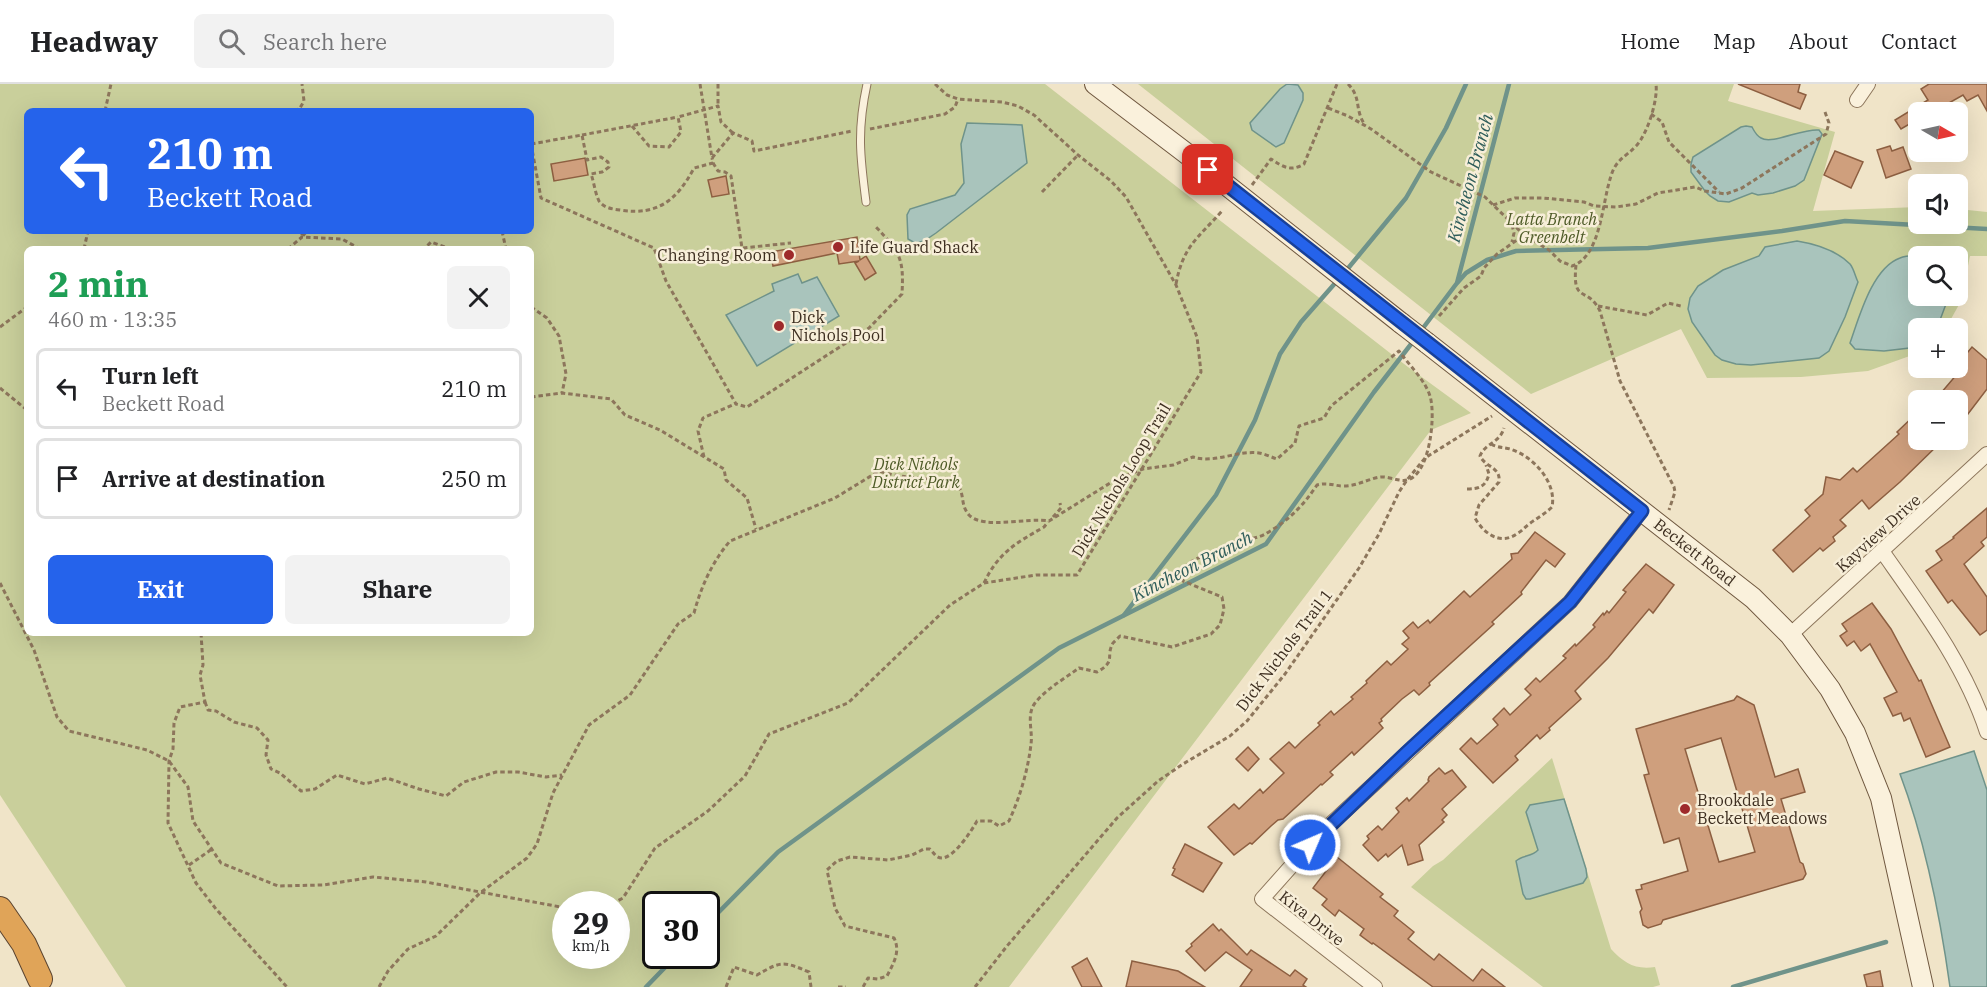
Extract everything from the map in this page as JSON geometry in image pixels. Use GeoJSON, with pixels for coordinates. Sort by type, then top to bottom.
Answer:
{"type":"FeatureCollection","features":[{"type":"Feature","properties":{"kind":"highway"},"geometry":{"type":"LineString","coordinates":[[0,909],[24,944],[43,983]]}},
{"type":"Feature","properties":{"kind":"highway"},"geometry":{"type":"LineString","coordinates":[[0,934],[43,983]]}},
{"type":"Feature","properties":{"kind":"street","name":"Beckett Road"},"geometry":{"type":"LineString","coordinates":[[1095,84],[1754,598],[1790,634],[1830,689],[1856,733],[1881,798],[1923,987]]}},
{"type":"Feature","properties":{"kind":"street"},"geometry":{"type":"LineString","coordinates":[[1857,100],[1868,84]]}},
{"type":"Feature","properties":{"kind":"street","name":"Kayview Drive"},"geometry":{"type":"LineString","coordinates":[[1790,634],[1987,454]]}},
{"type":"Feature","properties":{"kind":"street","name":"Kiva Drive"},"geometry":{"type":"LineString","coordinates":[[1375,987],[1262,899],[1319,835],[1570,602],[1642,511]]}},
{"type":"Feature","properties":{"kind":"street"},"geometry":{"type":"LineString","coordinates":[[1882,551],[1935,626],[1986,724]]}},
{"type":"Feature","properties":{"kind":"lane"},"geometry":{"type":"LineString","coordinates":[[866,202],[859,152],[859,130],[867,84]]}},
{"type":"Feature","properties":{"kind":"path"},"geometry":{"type":"LineString","coordinates":[[106,108],[111,84]]}},
{"type":"Feature","properties":{"kind":"path"},"geometry":{"type":"LineString","coordinates":[[300,108],[304,101],[302,84]]}},
{"type":"Feature","properties":{"kind":"path"},"geometry":{"type":"LineString","coordinates":[[700,84],[713,163],[718,171],[731,176],[742,248],[791,243]]}},
{"type":"Feature","properties":{"kind":"path"},"geometry":{"type":"LineString","coordinates":[[718,84],[718,106],[722,122],[733,133],[752,141],[754,151],[945,114],[955,107],[958,99]]}},
{"type":"Feature","properties":{"kind":"path","name":"Dick Nichols Loop Trail"},"geometry":{"type":"LineString","coordinates":[[627,891],[655,848],[708,811],[745,776],[770,734],[848,703],[950,605],[984,583],[1036,575],[1077,576],[1201,372],[1197,337],[1176,285],[1126,197],[1112,182],[1034,115],[1018,106],[1002,102],[958,99],[947,95],[935,84]]}},
{"type":"Feature","properties":{"kind":"path"},"geometry":{"type":"LineString","coordinates":[[1252,185],[1271,159],[1289,169],[1304,164],[1337,84]]}},
{"type":"Feature","properties":{"kind":"path"},"geometry":{"type":"LineString","coordinates":[[1348,84],[1356,92],[1359,113],[1366,126]]}},
{"type":"Feature","properties":{"kind":"path"},"geometry":{"type":"LineString","coordinates":[[1328,108],[1366,126],[1431,172],[1485,197],[1510,223],[1530,239],[1539,243],[1560,261],[1572,266],[1580,264],[1588,256],[1614,166],[1640,140],[1655,103],[1656,84]]}},
{"type":"Feature","properties":{"kind":"path"},"geometry":{"type":"LineString","coordinates":[[534,143],[678,117],[718,106]]}},
{"type":"Feature","properties":{"kind":"path"},"geometry":{"type":"LineString","coordinates":[[1493,205],[1515,198],[1543,198],[1616,207],[1636,204],[1658,193],[1695,187],[1726,194],[1742,188],[1826,134],[1829,123],[1825,112]]}},
{"type":"Feature","properties":{"kind":"path"},"geometry":{"type":"LineString","coordinates":[[1651,114],[1662,122],[1669,142],[1720,193]]}},
{"type":"Feature","properties":{"kind":"path"},"geometry":{"type":"LineString","coordinates":[[632,126],[649,146],[669,147],[681,132],[678,117]]}},
{"type":"Feature","properties":{"kind":"path"},"geometry":{"type":"LineString","coordinates":[[712,158],[733,133]]}},
{"type":"Feature","properties":{"kind":"path"},"geometry":{"type":"LineString","coordinates":[[582,135],[587,160],[601,157],[608,162],[609,167],[602,172],[591,174],[600,201],[608,208],[631,212],[652,209],[670,201],[686,183],[694,168],[713,163]]}},
{"type":"Feature","properties":{"kind":"path"},"geometry":{"type":"LineString","coordinates":[[1041,192],[1078,155]]}},
{"type":"Feature","properties":{"kind":"path"},"geometry":{"type":"LineString","coordinates":[[534,159],[542,198],[654,248],[666,281],[736,404]]}},
{"type":"Feature","properties":{"kind":"path"},"geometry":{"type":"LineString","coordinates":[[1176,285],[1182,258],[1188,248],[1222,211]]}},
{"type":"Feature","properties":{"kind":"path"},"geometry":{"type":"LineString","coordinates":[[1510,223],[1514,233],[1511,243]]}},
{"type":"Feature","properties":{"kind":"path"},"geometry":{"type":"LineString","coordinates":[[704,457],[698,431],[703,418],[736,404],[747,407],[869,328],[902,294],[903,267],[892,244],[875,226]]}},
{"type":"Feature","properties":{"kind":"path"},"geometry":{"type":"LineString","coordinates":[[292,246],[304,234]]}},
{"type":"Feature","properties":{"kind":"path"},"geometry":{"type":"LineString","coordinates":[[302,237],[342,239],[355,246]]}},
{"type":"Feature","properties":{"kind":"path"},"geometry":{"type":"LineString","coordinates":[[1439,316],[1464,288],[1481,276],[1497,254],[1517,240],[1530,239]]}},
{"type":"Feature","properties":{"kind":"path"},"geometry":{"type":"LineString","coordinates":[[428,246],[431,242],[442,246]]}},
{"type":"Feature","properties":{"kind":"path"},"geometry":{"type":"LineString","coordinates":[[1576,265],[1577,289],[1598,306],[1620,381],[1674,487],[1675,492],[1669,510]]}},
{"type":"Feature","properties":{"kind":"path"},"geometry":{"type":"LineString","coordinates":[[1598,306],[1647,315],[1668,303],[1681,306]]}},
{"type":"Feature","properties":{"kind":"path"},"geometry":{"type":"LineString","coordinates":[[0,327],[24,308]]}},
{"type":"Feature","properties":{"kind":"path"},"geometry":{"type":"LineString","coordinates":[[534,309],[547,318],[559,336],[566,375],[562,393]]}},
{"type":"Feature","properties":{"kind":"path"},"geometry":{"type":"LineString","coordinates":[[379,987],[388,972],[408,949],[436,936],[480,893],[527,858],[537,844],[553,793],[588,724],[630,695],[678,624],[694,613],[700,591],[720,553],[730,541],[835,498],[879,471],[933,480],[951,478],[960,486],[964,506],[970,515],[980,521],[1037,519],[1049,521],[1115,480],[1143,469],[1173,465],[1193,457],[1202,460],[1259,453],[1277,459],[1295,443],[1299,426],[1324,418],[1331,406],[1399,351],[1424,384],[1430,396],[1433,412],[1431,435],[1425,458]]}},
{"type":"Feature","properties":{"kind":"path"},"geometry":{"type":"LineString","coordinates":[[0,388],[24,408]]}},
{"type":"Feature","properties":{"kind":"path"},"geometry":{"type":"LineString","coordinates":[[534,397],[562,393],[611,399],[625,415],[660,430],[724,469],[726,480],[747,498],[756,529]]}},
{"type":"Feature","properties":{"kind":"path","name":"Dick Nichols Trail 1"},"geometry":{"type":"LineString","coordinates":[[975,987],[1007,946],[1117,818],[1158,781],[1230,736],[1247,721],[1285,674],[1359,568],[1407,480],[1425,458],[1492,416]]}},
{"type":"Feature","properties":{"kind":"path"},"geometry":{"type":"LineString","coordinates":[[1467,489],[1481,488],[1485,484],[1489,474],[1480,456],[1483,449],[1500,437],[1504,428]]}},
{"type":"Feature","properties":{"kind":"path"},"geometry":{"type":"LineString","coordinates":[[1485,463],[1495,469],[1500,477],[1499,482],[1485,496],[1476,512],[1475,518],[1489,535],[1500,539],[1516,535],[1552,507],[1552,492],[1540,469],[1525,456],[1508,448],[1491,444]]}},
{"type":"Feature","properties":{"kind":"path"},"geometry":{"type":"LineString","coordinates":[[863,987],[868,978],[878,979],[887,976],[897,957],[896,943],[894,938],[845,926],[835,908],[827,870],[837,861],[850,857],[888,860],[912,855],[924,849],[930,849],[937,857],[942,858],[948,856],[968,836],[977,821],[991,821],[999,826],[1009,821],[1022,788],[1031,743],[1030,714],[1043,695],[1079,668],[1097,672],[1106,667],[1111,658],[1112,645],[1120,636],[1172,647],[1211,634],[1220,625],[1224,609],[1222,597],[1183,581],[1182,577],[1188,566],[1197,556],[1213,552],[1229,543],[1264,535],[1294,515],[1317,485],[1326,482],[1343,486],[1381,477],[1407,480]]}},
{"type":"Feature","properties":{"kind":"path"},"geometry":{"type":"LineString","coordinates":[[984,583],[991,568],[1001,555],[1044,527],[1061,508],[1060,502]]}},
{"type":"Feature","properties":{"kind":"path"},"geometry":{"type":"LineString","coordinates":[[0,583],[24,630]]}},
{"type":"Feature","properties":{"kind":"path"},"geometry":{"type":"LineString","coordinates":[[27,636],[57,717],[69,731],[147,750],[169,761],[188,787],[193,821],[221,863],[278,886],[323,885],[373,877],[426,882],[552,906]]}},
{"type":"Feature","properties":{"kind":"path"},"geometry":{"type":"LineString","coordinates":[[201,636],[203,665],[200,675],[208,710],[216,711],[234,722],[257,728],[268,740],[266,755],[271,769],[280,773],[301,790],[315,789],[337,775],[365,784],[387,778],[446,796],[464,782],[496,772],[518,772],[546,777],[562,775]]}},
{"type":"Feature","properties":{"kind":"path"},"geometry":{"type":"LineString","coordinates":[[205,702],[180,707],[174,723],[173,749],[169,761],[168,823],[196,884],[287,987]]}},
{"type":"Feature","properties":{"kind":"path"},"geometry":{"type":"LineString","coordinates":[[188,866],[212,849]]}},
{"type":"Feature","properties":{"kind":"path"},"geometry":{"type":"LineString","coordinates":[[726,987],[734,967],[757,975],[777,963],[795,966],[809,972],[811,987]]}},
{"type":"Feature","properties":{"kind":"path"},"geometry":{"type":"LineString","coordinates":[[838,987],[846,987]]}},
{"type":"Feature","properties":{"kind":"green space","name":"Dick Nichols District Park"},"geometry":{"type":"Polygon","coordinates":[[[0,84],[1045,84],[1408,367],[1471,413],[1431,430],[1009,987],[126,987],[0,795],[0,84]]]}},
{"type":"Feature","properties":{"kind":"green space","name":"Latta Branch Greenbelt"},"geometry":{"type":"Polygon","coordinates":[[[1138,84],[1734,84],[1728,101],[1835,132],[1813,211],[1908,207],[1908,234],[1968,234],[1968,210],[1987,212],[1987,256],[1970,256],[1968,266],[1968,246],[1908,246],[1908,306],[1958,306],[1952,318],[1908,318],[1908,357],[1868,371],[1801,377],[1707,378],[1681,329],[1531,394],[1138,84]]]}},
{"type":"Feature","properties":{"kind":"green space"},"geometry":{"type":"Polygon","coordinates":[[[1552,758],[1611,949],[1630,964],[1655,967],[1660,985],[1653,987],[1543,987],[1411,887],[1552,758]]]}},
{"type":"Feature","properties":{"kind":"water"},"geometry":{"type":"Polygon","coordinates":[[[1287,84],[1298,85],[1303,93],[1303,100],[1284,143],[1276,147],[1252,130],[1250,123],[1287,84]]]}},
{"type":"Feature","properties":{"kind":"water"},"geometry":{"type":"Polygon","coordinates":[[[967,123],[1022,125],[1027,163],[936,233],[924,241],[915,243],[908,239],[907,215],[910,209],[955,195],[964,183],[961,144],[967,123]]]}},
{"type":"Feature","properties":{"kind":"water"},"geometry":{"type":"Polygon","coordinates":[[[1746,126],[1752,127],[1758,136],[1766,140],[1812,130],[1819,130],[1822,134],[1804,180],[1795,186],[1773,193],[1758,195],[1752,193],[1729,202],[1718,201],[1705,191],[1691,172],[1693,157],[1746,126]]]}},
{"type":"Feature","properties":{"kind":"water"},"geometry":{"type":"Polygon","coordinates":[[[1797,241],[1818,246],[1838,255],[1853,268],[1858,282],[1829,351],[1819,358],[1751,365],[1722,360],[1715,355],[1692,322],[1688,309],[1690,298],[1698,286],[1723,270],[1759,256],[1765,247],[1797,241]]]}},
{"type":"Feature","properties":{"kind":"water"},"geometry":{"type":"Polygon","coordinates":[[[1908,256],[1908,306],[1945,306],[1941,318],[1908,318],[1908,348],[1884,351],[1855,349],[1850,343],[1868,295],[1882,272],[1890,263],[1908,256]]]}},
{"type":"Feature","properties":{"kind":"water"},"geometry":{"type":"Polygon","coordinates":[[[798,274],[802,283],[817,277],[839,316],[757,366],[726,315],[774,291],[772,284],[798,274]]]}},
{"type":"Feature","properties":{"kind":"water"},"geometry":{"type":"Polygon","coordinates":[[[1974,751],[1987,790],[1987,987],[1950,987],[1931,879],[1900,774],[1974,751]]]}},
{"type":"Feature","properties":{"kind":"water"},"geometry":{"type":"Polygon","coordinates":[[[1564,799],[1587,877],[1583,883],[1526,899],[1516,861],[1538,850],[1526,812],[1530,805],[1564,799]]]}},
{"type":"Feature","properties":{"kind":"building"},"geometry":{"type":"Polygon","coordinates":[[[1738,84],[1800,84],[1798,92],[1806,95],[1800,109],[1738,84]]]}},
{"type":"Feature","properties":{"kind":"building"},"geometry":{"type":"Polygon","coordinates":[[[1929,84],[1987,84],[1987,111],[1978,95],[1967,101],[1963,95],[1951,102],[1925,102],[1928,100],[1921,89],[1929,84]]]}},
{"type":"Feature","properties":{"kind":"building"},"geometry":{"type":"Polygon","coordinates":[[[1908,112],[1908,125],[1901,129],[1895,120],[1908,112]]]}},
{"type":"Feature","properties":{"kind":"building"},"geometry":{"type":"Polygon","coordinates":[[[1890,146],[1892,151],[1903,147],[1911,169],[1886,178],[1877,150],[1890,146]]]}},
{"type":"Feature","properties":{"kind":"building"},"geometry":{"type":"Polygon","coordinates":[[[1835,151],[1863,162],[1851,188],[1824,175],[1835,151]]]}},
{"type":"Feature","properties":{"kind":"building"},"geometry":{"type":"Polygon","coordinates":[[[585,158],[588,175],[554,181],[551,164],[585,158]]]}},
{"type":"Feature","properties":{"kind":"building"},"geometry":{"type":"Polygon","coordinates":[[[726,176],[729,194],[712,197],[708,180],[726,176]]]}},
{"type":"Feature","properties":{"kind":"building"},"geometry":{"type":"Polygon","coordinates":[[[857,237],[860,260],[866,256],[876,273],[865,280],[855,263],[859,261],[839,264],[837,253],[773,266],[770,252],[857,237]]]}},
{"type":"Feature","properties":{"kind":"building"},"geometry":{"type":"Polygon","coordinates":[[[1972,347],[1987,360],[1987,389],[1968,414],[1968,390],[1944,390],[1954,378],[1968,378],[1968,352],[1972,347]]]}},
{"type":"Feature","properties":{"kind":"building"},"geometry":{"type":"Polygon","coordinates":[[[1908,422],[1908,450],[1933,450],[1869,509],[1862,500],[1840,520],[1846,526],[1833,537],[1835,541],[1823,551],[1820,548],[1793,572],[1773,550],[1810,516],[1805,510],[1823,494],[1826,477],[1840,480],[1853,468],[1857,472],[1899,434],[1897,432],[1908,422]]]}},
{"type":"Feature","properties":{"kind":"building"},"geometry":{"type":"Polygon","coordinates":[[[1987,508],[1987,537],[1981,542],[1984,546],[1964,564],[1987,597],[1987,630],[1980,635],[1952,600],[1948,603],[1926,571],[1942,560],[1936,551],[1987,508]]]}},
{"type":"Feature","properties":{"kind":"building"},"geometry":{"type":"Polygon","coordinates":[[[1535,532],[1565,554],[1555,567],[1546,560],[1521,592],[1522,594],[1492,622],[1494,624],[1429,683],[1430,685],[1419,695],[1414,690],[1402,699],[1381,719],[1379,723],[1383,728],[1354,755],[1352,752],[1330,772],[1333,775],[1283,819],[1278,820],[1252,844],[1250,843],[1234,855],[1208,827],[1234,804],[1239,809],[1260,789],[1263,793],[1284,773],[1270,759],[1289,742],[1295,748],[1320,725],[1318,723],[1331,711],[1334,715],[1353,699],[1351,697],[1387,661],[1391,665],[1408,649],[1402,644],[1409,638],[1403,631],[1413,622],[1418,628],[1428,620],[1430,623],[1464,591],[1470,597],[1512,559],[1511,554],[1518,553],[1535,532]]]}},
{"type":"Feature","properties":{"kind":"building"},"geometry":{"type":"Polygon","coordinates":[[[1646,564],[1674,585],[1653,613],[1649,609],[1608,658],[1575,691],[1581,699],[1540,739],[1537,735],[1515,756],[1518,760],[1493,783],[1460,749],[1471,738],[1477,744],[1498,725],[1493,719],[1504,708],[1510,715],[1531,695],[1525,689],[1536,678],[1540,682],[1566,658],[1563,656],[1595,627],[1593,625],[1603,613],[1604,615],[1607,611],[1609,613],[1626,592],[1623,590],[1646,564]]]}},
{"type":"Feature","properties":{"kind":"building"},"geometry":{"type":"Polygon","coordinates":[[[1872,603],[1891,629],[1919,681],[1921,680],[1950,747],[1926,757],[1910,718],[1904,721],[1901,713],[1893,716],[1884,698],[1897,692],[1870,644],[1861,651],[1854,641],[1847,646],[1840,636],[1847,631],[1842,624],[1872,603]]]}},
{"type":"Feature","properties":{"kind":"building","name":"Brookdale Beckett Meadows"},"geometry":{"type":"Polygon","coordinates":[[[1737,696],[1754,705],[1775,777],[1798,769],[1805,792],[1781,799],[1800,862],[1806,874],[1803,879],[1663,920],[1661,924],[1648,928],[1643,925],[1640,912],[1642,909],[1636,890],[1642,889],[1641,885],[1688,871],[1679,838],[1664,843],[1644,775],[1649,774],[1636,729],[1734,700],[1737,696]],[[1721,738],[1685,749],[1719,862],[1755,852],[1721,738]]]}},
{"type":"Feature","properties":{"kind":"building"},"geometry":{"type":"Polygon","coordinates":[[[1248,747],[1259,759],[1248,771],[1236,759],[1248,747]]]}},
{"type":"Feature","properties":{"kind":"building"},"geometry":{"type":"Polygon","coordinates":[[[1439,768],[1445,774],[1452,770],[1466,787],[1442,809],[1447,815],[1442,820],[1444,822],[1419,845],[1423,860],[1408,865],[1402,845],[1388,857],[1386,854],[1378,861],[1363,845],[1369,839],[1367,836],[1378,826],[1382,830],[1399,812],[1396,808],[1407,798],[1409,801],[1439,768]]]}},
{"type":"Feature","properties":{"kind":"building"},"geometry":{"type":"Polygon","coordinates":[[[1185,844],[1222,863],[1203,892],[1172,875],[1185,844]]]}},
{"type":"Feature","properties":{"kind":"building"},"geometry":{"type":"Polygon","coordinates":[[[1337,857],[1383,894],[1380,897],[1398,911],[1394,916],[1414,932],[1408,939],[1434,960],[1439,954],[1473,981],[1482,969],[1505,987],[1433,987],[1360,935],[1364,929],[1339,910],[1335,916],[1322,905],[1327,899],[1313,888],[1337,857]]]}},
{"type":"Feature","properties":{"kind":"building"},"geometry":{"type":"Polygon","coordinates":[[[1213,924],[1247,955],[1251,950],[1290,976],[1295,970],[1307,979],[1303,985],[1306,987],[1240,987],[1252,970],[1226,952],[1205,971],[1186,951],[1213,924]]]}},
{"type":"Feature","properties":{"kind":"building"},"geometry":{"type":"Polygon","coordinates":[[[1087,958],[1102,987],[1082,987],[1072,967],[1087,958]]]}},
{"type":"Feature","properties":{"kind":"building"},"geometry":{"type":"Polygon","coordinates":[[[1132,961],[1178,971],[1205,987],[1126,987],[1132,961]]]}},
{"type":"Feature","properties":{"kind":"building"},"geometry":{"type":"Polygon","coordinates":[[[1880,971],[1883,987],[1867,987],[1864,975],[1880,971]]]}},
{"type":"Feature","properties":{"kind":"waterway"},"geometry":{"type":"LineString","coordinates":[[1345,272],[1406,198],[1446,128],[1466,84]]}},
{"type":"Feature","properties":{"kind":"waterway","name":"Kincheon Branch"},"geometry":{"type":"LineString","coordinates":[[1420,332],[1457,283],[1509,84]]}},
{"type":"Feature","properties":{"kind":"waterway"},"geometry":{"type":"LineString","coordinates":[[1458,282],[1466,273],[1487,260],[1516,251],[1648,248],[1845,221],[1987,229]]}},
{"type":"Feature","properties":{"kind":"waterway"},"geometry":{"type":"LineString","coordinates":[[1124,615],[1216,495],[1255,420],[1280,354],[1301,322],[1337,281]]}},
{"type":"Feature","properties":{"kind":"waterway","name":"Kincheon Branch"},"geometry":{"type":"LineString","coordinates":[[720,911],[778,852],[1059,648],[1266,544],[1374,392],[1415,339]]}},
{"type":"Feature","properties":{"kind":"waterway"},"geometry":{"type":"LineString","coordinates":[[1733,987],[1886,942]]}},
{"type":"Feature","properties":{"kind":"waterway","name":"Kincheon Branch"},"geometry":{"type":"LineString","coordinates":[[646,987],[663,969]]}},
{"type":"Feature","properties":{"kind":"place","name":"Life Guard Shack"},"geometry":{"type":"Point","coordinates":[838,247]}},
{"type":"Feature","properties":{"kind":"place","name":"Changing Room"},"geometry":{"type":"Point","coordinates":[789,255]}},
{"type":"Feature","properties":{"kind":"place","name":"Dick Nichols Pool"},"geometry":{"type":"Point","coordinates":[779,326]}},
{"type":"Feature","properties":{"kind":"place","name":"Brookdale Beckett Meadows"},"geometry":{"type":"Point","coordinates":[1685,809]}},
{"type":"Feature","properties":{"kind":"route"},"geometry":{"type":"LineString","coordinates":[[1208,170],[1642,511],[1570,602],[1310,845]]}}]}
